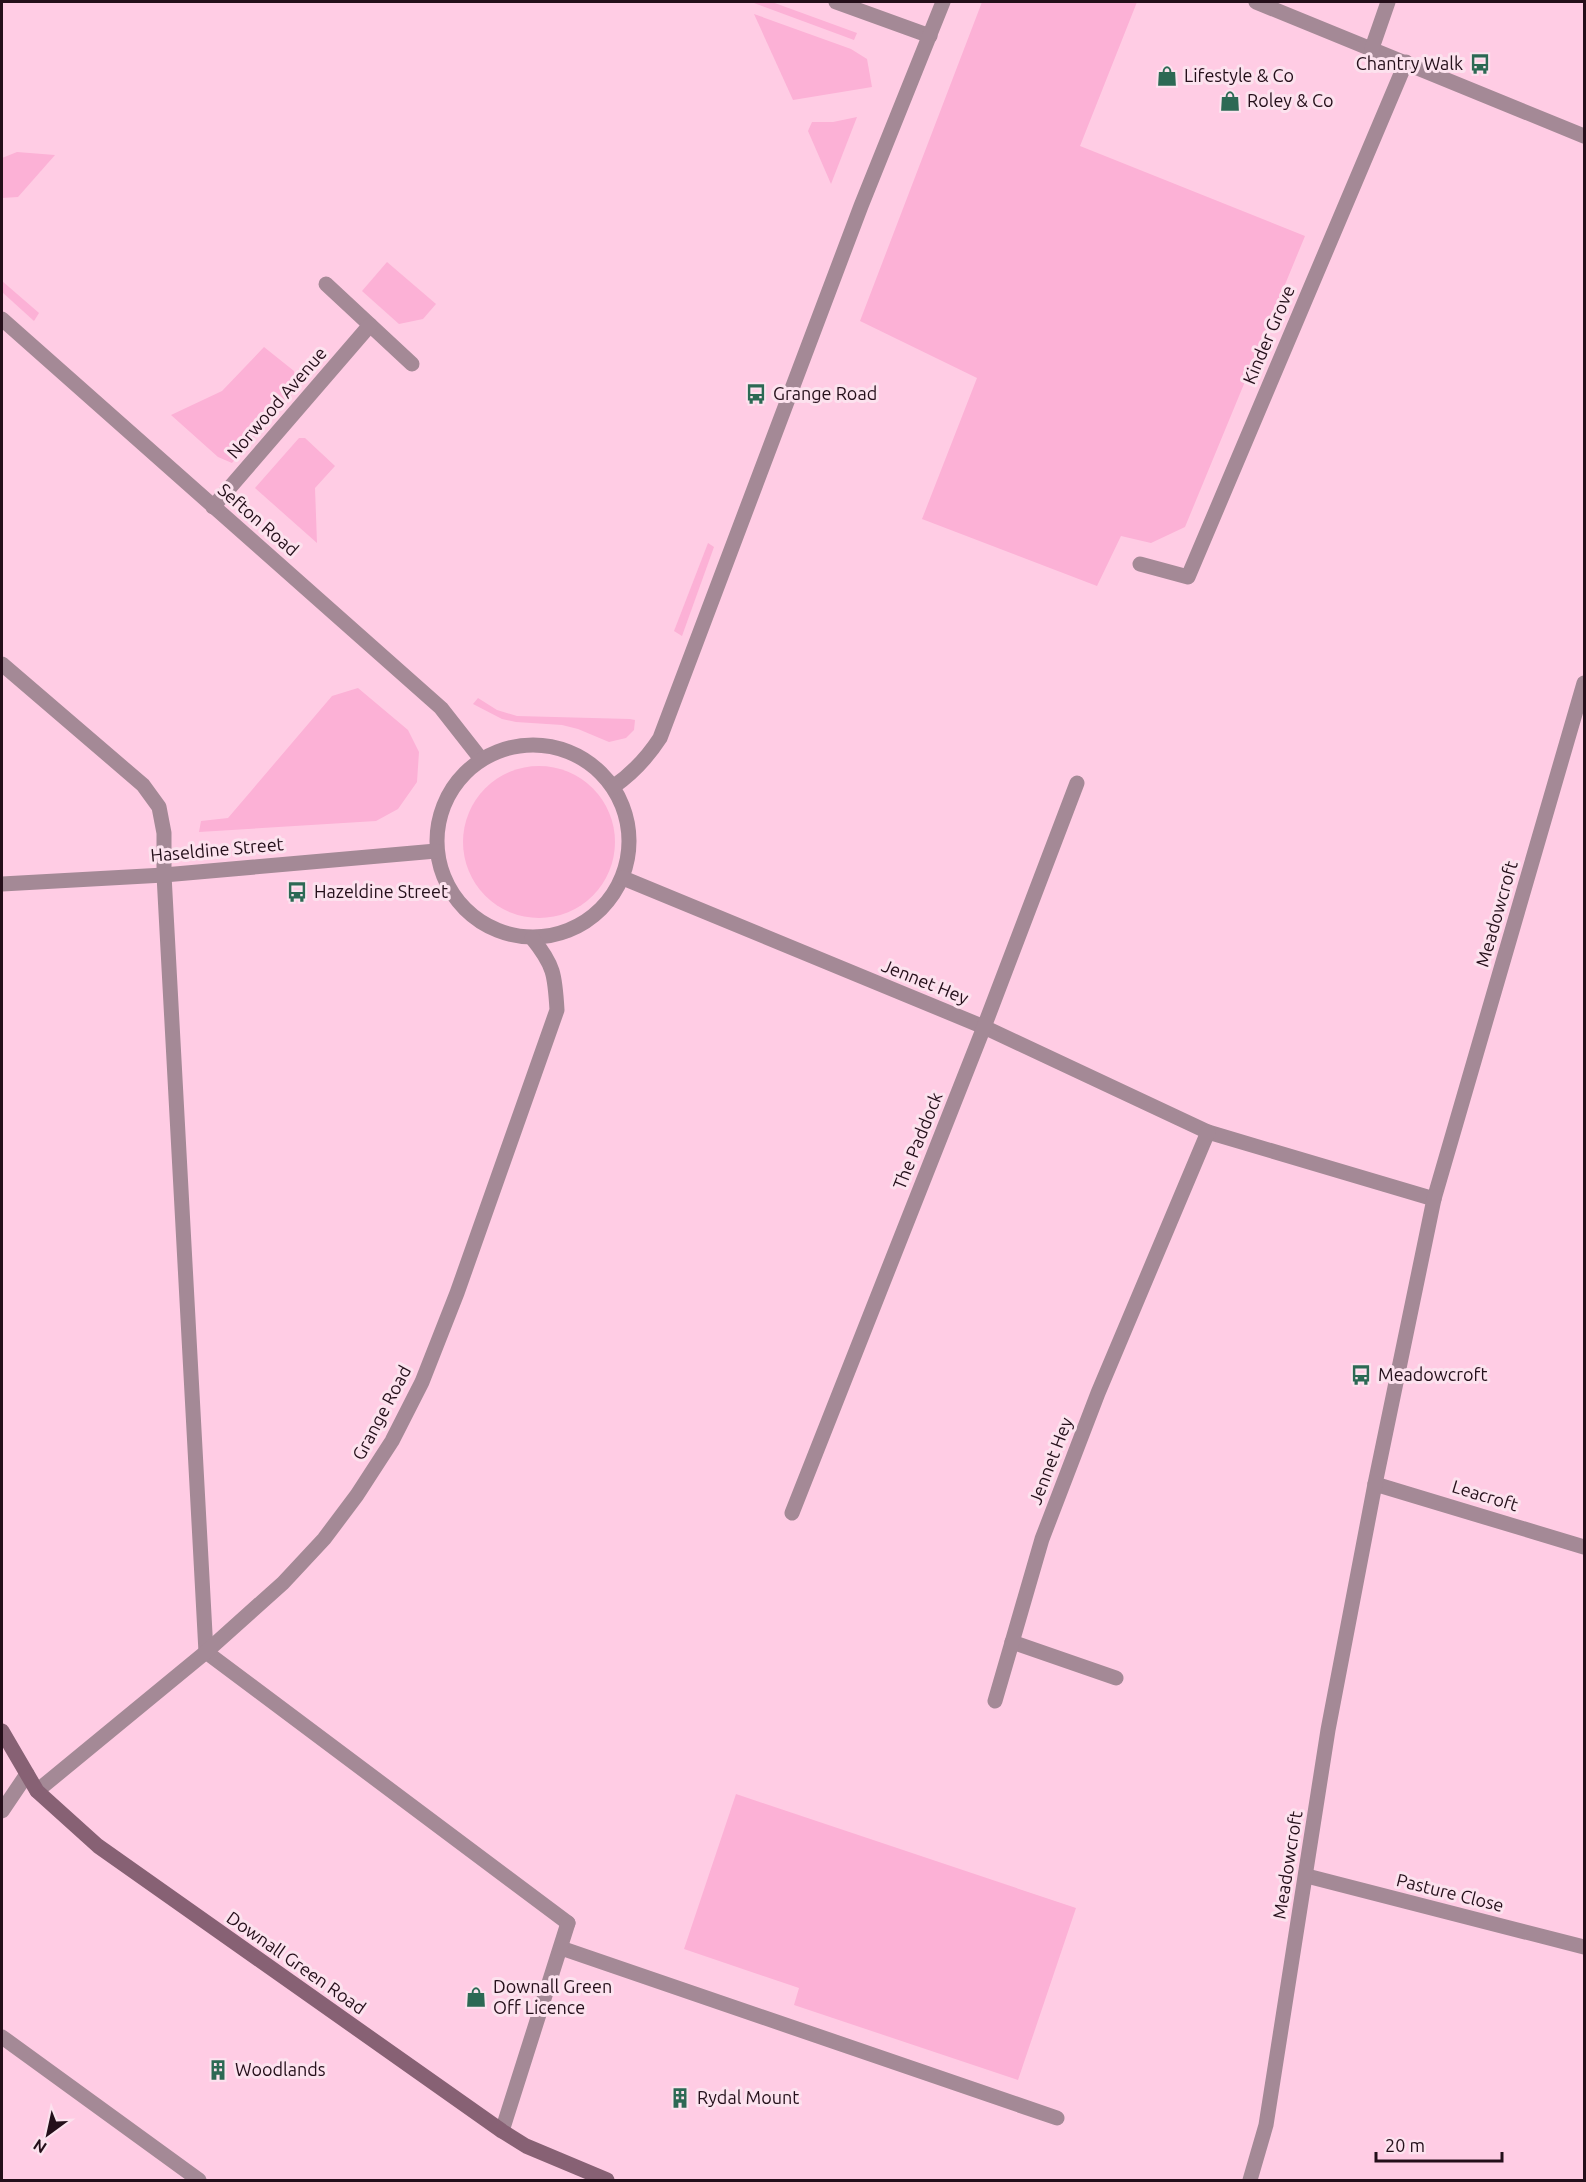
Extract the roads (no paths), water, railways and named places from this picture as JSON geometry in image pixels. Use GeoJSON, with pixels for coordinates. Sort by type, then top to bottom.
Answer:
{"type":"FeatureCollection","features":[{"type":"Feature","properties":{"kind":"main road","name":"Downall Green Road"},"geometry":{"type":"LineString","coordinates":[[2,1731],[37,1791],[98,1846],[502,2131],[526,2146],[607,2181]]}},
{"type":"Feature","properties":{"kind":"street"},"geometry":{"type":"LineString","coordinates":[[836,2],[930,36]]}},
{"type":"Feature","properties":{"kind":"street"},"geometry":{"type":"LineString","coordinates":[[613,787],[628,777],[645,760],[660,738],[857,216],[943,2]]}},
{"type":"Feature","properties":{"kind":"street"},"geometry":{"type":"LineString","coordinates":[[1256,2],[1584,136]]}},
{"type":"Feature","properties":{"kind":"street"},"geometry":{"type":"LineString","coordinates":[[1372,48],[1388,2]]}},
{"type":"Feature","properties":{"kind":"street","name":"Kinder Grove"},"geometry":{"type":"LineString","coordinates":[[1140,564],[1188,578],[1406,62]]}},
{"type":"Feature","properties":{"kind":"street"},"geometry":{"type":"LineString","coordinates":[[326,284],[412,364]]}},
{"type":"Feature","properties":{"kind":"street","name":"Sefton Road"},"geometry":{"type":"LineString","coordinates":[[2,319],[441,708],[481,759]]}},
{"type":"Feature","properties":{"kind":"street","name":"Norwood Avenue"},"geometry":{"type":"LineString","coordinates":[[213,507],[370,325]]}},
{"type":"Feature","properties":{"kind":"street"},"geometry":{"type":"LineString","coordinates":[[2,664],[143,785],[159,807],[164,832],[164,875],[206,1652],[568,1923],[502,2131]]}},
{"type":"Feature","properties":{"kind":"street","name":"Meadowcroft"},"geometry":{"type":"LineString","coordinates":[[1250,2181],[1266,2125],[1307,1876],[1328,1730],[1375,1484],[1434,1199],[1584,683]]}},
{"type":"Feature","properties":{"kind":"street"},"geometry":{"type":"LineString","coordinates":[[538,744],[567,751],[593,766],[613,787],[627,816],[630,847],[623,878],[612,898],[596,915],[576,928],[555,935],[532,938],[504,934],[478,921],[458,902],[443,878],[436,850],[437,824],[446,798],[461,776],[481,759],[509,747],[538,744]]}},
{"type":"Feature","properties":{"kind":"street","name":"The Paddock"},"geometry":{"type":"LineString","coordinates":[[792,1513],[984,1027],[1077,783]]}},
{"type":"Feature","properties":{"kind":"street","name":"Haseldine Street"},"geometry":{"type":"LineString","coordinates":[[2,884],[164,875],[436,850]]}},
{"type":"Feature","properties":{"kind":"street","name":"Jennet Hey"},"geometry":{"type":"LineString","coordinates":[[623,878],[984,1027],[1208,1132],[1434,1199]]}},
{"type":"Feature","properties":{"kind":"street","name":"Grange Road"},"geometry":{"type":"LineString","coordinates":[[37,1791],[206,1652],[283,1583],[324,1539],[393,1441],[422,1382],[457,1293],[558,1010],[551,966],[532,938]]}},
{"type":"Feature","properties":{"kind":"street","name":"Jennet Hey"},"geometry":{"type":"LineString","coordinates":[[994,1701],[1042,1539],[1094,1403],[1208,1132]]}},
{"type":"Feature","properties":{"kind":"street","name":"Leacroft"},"geometry":{"type":"LineString","coordinates":[[1375,1484],[1584,1547]]}},
{"type":"Feature","properties":{"kind":"street"},"geometry":{"type":"LineString","coordinates":[[1012,1642],[1116,1678]]}},
{"type":"Feature","properties":{"kind":"street"},"geometry":{"type":"LineString","coordinates":[[2,1811],[27,1774]]}},
{"type":"Feature","properties":{"kind":"street","name":"Pasture Close"},"geometry":{"type":"LineString","coordinates":[[1307,1876],[1584,1947]]}},
{"type":"Feature","properties":{"kind":"street"},"geometry":{"type":"LineString","coordinates":[[561,1948],[1058,2118]]}},
{"type":"Feature","properties":{"kind":"street"},"geometry":{"type":"LineString","coordinates":[[2,2037],[199,2181]]}},
{"type":"Feature","properties":{"kind":"place","name":"Chantry Walk"},"geometry":{"type":"Point","coordinates":[1480,64]}},
{"type":"Feature","properties":{"kind":"place","name":"Lifestyle & Co"},"geometry":{"type":"Point","coordinates":[1167,76]}},
{"type":"Feature","properties":{"kind":"place","name":"Roley & Co"},"geometry":{"type":"Point","coordinates":[1230,101]}},
{"type":"Feature","properties":{"kind":"place","name":"Grange Road"},"geometry":{"type":"Point","coordinates":[756,394]}},
{"type":"Feature","properties":{"kind":"place","name":"Hazeldine Street"},"geometry":{"type":"Point","coordinates":[297,892]}},
{"type":"Feature","properties":{"kind":"place","name":"Meadowcroft"},"geometry":{"type":"Point","coordinates":[1361,1375]}},
{"type":"Feature","properties":{"kind":"place","name":"Downall Green Off Licence"},"geometry":{"type":"Point","coordinates":[476,1997]}},
{"type":"Feature","properties":{"kind":"place","name":"Woodlands"},"geometry":{"type":"Point","coordinates":[218,2070]}},
{"type":"Feature","properties":{"kind":"place","name":"Rydal Mount"},"geometry":{"type":"Point","coordinates":[680,2098]}}]}
